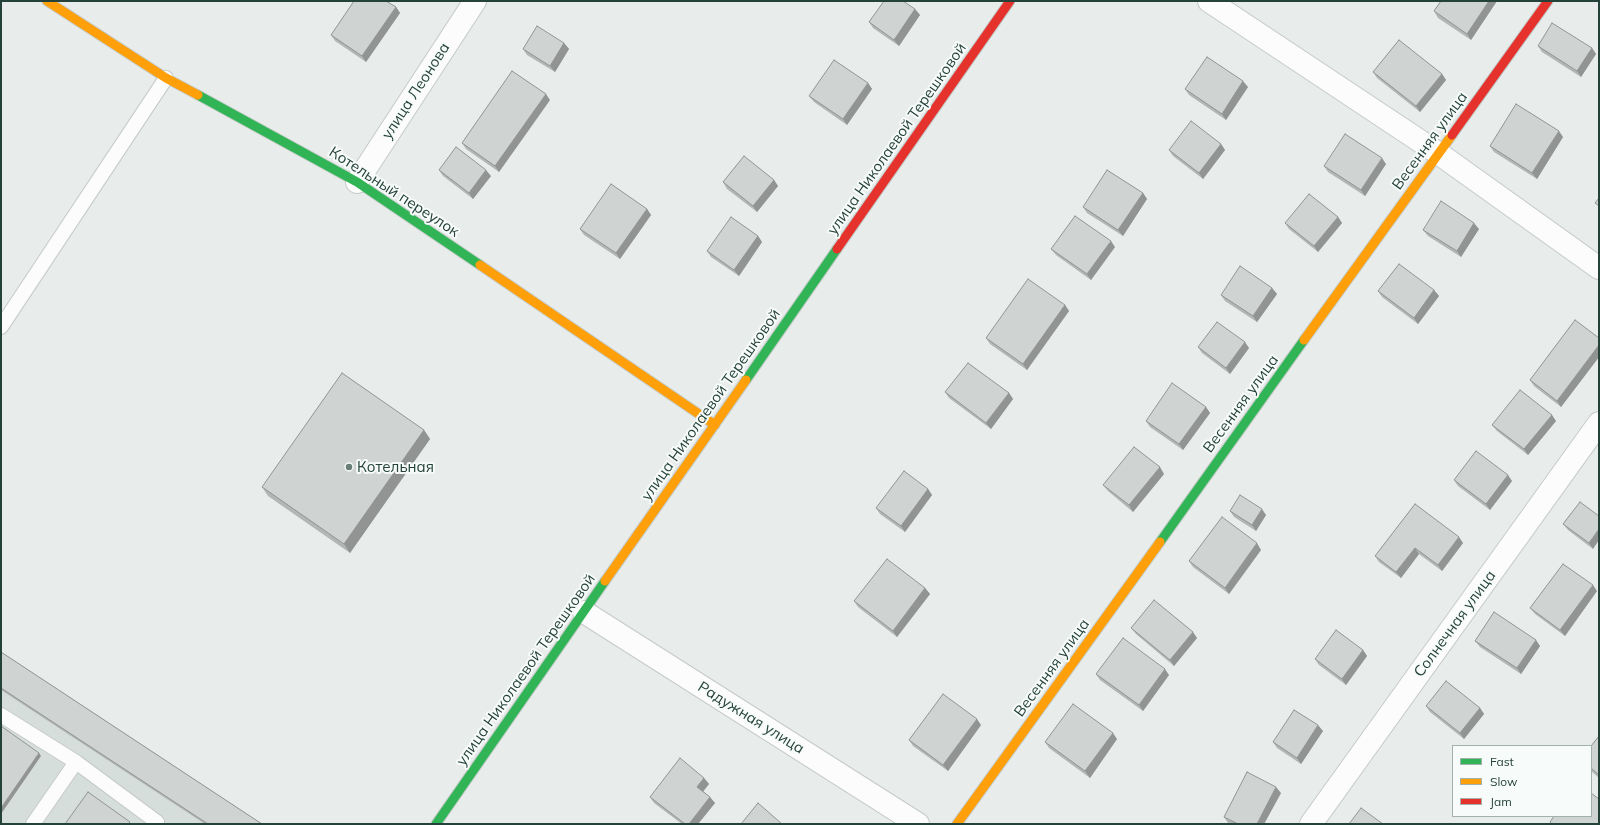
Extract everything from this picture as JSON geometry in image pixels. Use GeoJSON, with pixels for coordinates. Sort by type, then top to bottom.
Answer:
{"type":"FeatureCollection","features":[{"type":"Feature","properties":{"kind":"street","name":"Котельный переулок"},"geometry":{"type":"LineString","coordinates":[[47,1],[166,78],[357,182],[715,425]]}},
{"type":"Feature","properties":{"kind":"street","name":"улица Леонова"},"geometry":{"type":"LineString","coordinates":[[357,182],[475,1]]}},
{"type":"Feature","properties":{"kind":"street","name":"улица Николаевой Терешковой"},"geometry":{"type":"LineString","coordinates":[[436,824],[1010,1]]}},
{"type":"Feature","properties":{"kind":"street"},"geometry":{"type":"LineString","coordinates":[[1209,1],[1438,153],[1599,268]]}},
{"type":"Feature","properties":{"kind":"street","name":"Весенняя улица"},"geometry":{"type":"LineString","coordinates":[[957,824],[1548,1]]}},
{"type":"Feature","properties":{"kind":"street","name":"Солнечная улица"},"geometry":{"type":"LineString","coordinates":[[1311,824],[1599,424]]}},
{"type":"Feature","properties":{"kind":"street","name":"Радужная улица"},"geometry":{"type":"LineString","coordinates":[[584,612],[918,824]]}},
{"type":"Feature","properties":{"kind":"lane"},"geometry":{"type":"LineString","coordinates":[[1,327],[166,78]]}},
{"type":"Feature","properties":{"kind":"lane"},"geometry":{"type":"LineString","coordinates":[[1,715],[76,762],[157,823]]}},
{"type":"Feature","properties":{"kind":"lane"},"geometry":{"type":"LineString","coordinates":[[33,824],[76,762]]}},
{"type":"Feature","properties":{"kind":"shaded area"},"geometry":{"type":"Polygon","coordinates":[[[1,654],[260,824],[1,824],[1,654]]]}},
{"type":"Feature","properties":{"kind":"building"},"geometry":{"type":"Polygon","coordinates":[[[354,1],[386,1],[396,7],[362,56],[331,35],[354,1]]]}},
{"type":"Feature","properties":{"kind":"building"},"geometry":{"type":"Polygon","coordinates":[[[884,1],[903,1],[915,9],[894,40],[869,22],[884,1]]]}},
{"type":"Feature","properties":{"kind":"building"},"geometry":{"type":"Polygon","coordinates":[[[1441,1],[1489,1],[1467,34],[1434,11],[1441,1]]]}},
{"type":"Feature","properties":{"kind":"building"},"geometry":{"type":"Polygon","coordinates":[[[1552,23],[1592,48],[1577,71],[1538,46],[1552,23]]]}},
{"type":"Feature","properties":{"kind":"building"},"geometry":{"type":"Polygon","coordinates":[[[537,26],[564,43],[550,66],[523,49],[537,26]]]}},
{"type":"Feature","properties":{"kind":"building"},"geometry":{"type":"Polygon","coordinates":[[[1399,40],[1442,74],[1416,106],[1373,72],[1399,40]]]}},
{"type":"Feature","properties":{"kind":"building"},"geometry":{"type":"Polygon","coordinates":[[[1207,57],[1243,81],[1222,114],[1185,89],[1207,57]]]}},
{"type":"Feature","properties":{"kind":"building"},"geometry":{"type":"Polygon","coordinates":[[[834,60],[868,83],[843,119],[809,96],[834,60]]]}},
{"type":"Feature","properties":{"kind":"building"},"geometry":{"type":"Polygon","coordinates":[[[512,71],[546,94],[495,166],[462,143],[512,71]]]}},
{"type":"Feature","properties":{"kind":"building"},"geometry":{"type":"Polygon","coordinates":[[[1516,104],[1559,131],[1532,173],[1490,146],[1516,104]]]}},
{"type":"Feature","properties":{"kind":"building"},"geometry":{"type":"Polygon","coordinates":[[[1191,121],[1221,144],[1199,173],[1169,150],[1191,121]]]}},
{"type":"Feature","properties":{"kind":"building"},"geometry":{"type":"Polygon","coordinates":[[[1345,134],[1382,158],[1361,190],[1324,166],[1345,134]]]}},
{"type":"Feature","properties":{"kind":"building"},"geometry":{"type":"Polygon","coordinates":[[[456,147],[486,170],[469,193],[439,170],[456,147]]]}},
{"type":"Feature","properties":{"kind":"building"},"geometry":{"type":"Polygon","coordinates":[[[744,156],[774,180],[753,206],[723,182],[744,156]]]}},
{"type":"Feature","properties":{"kind":"building"},"geometry":{"type":"Polygon","coordinates":[[[1107,170],[1143,193],[1118,230],[1083,207],[1107,170]]]}},
{"type":"Feature","properties":{"kind":"building"},"geometry":{"type":"Polygon","coordinates":[[[611,184],[647,209],[616,253],[580,229],[611,184]]]}},
{"type":"Feature","properties":{"kind":"building"},"geometry":{"type":"Polygon","coordinates":[[[1309,194],[1338,217],[1314,246],[1285,223],[1309,194]]]}},
{"type":"Feature","properties":{"kind":"building"},"geometry":{"type":"Polygon","coordinates":[[[1599,198],[1599,206],[1595,203],[1599,198]]]}},
{"type":"Feature","properties":{"kind":"building"},"geometry":{"type":"Polygon","coordinates":[[[1441,201],[1474,223],[1457,251],[1423,230],[1441,201]]]}},
{"type":"Feature","properties":{"kind":"building"},"geometry":{"type":"Polygon","coordinates":[[[1075,216],[1111,241],[1087,274],[1051,249],[1075,216]]]}},
{"type":"Feature","properties":{"kind":"building"},"geometry":{"type":"Polygon","coordinates":[[[731,217],[758,236],[734,270],[707,251],[731,217]]]}},
{"type":"Feature","properties":{"kind":"building"},"geometry":{"type":"Polygon","coordinates":[[[1399,264],[1434,290],[1414,318],[1378,291],[1399,264]]]}},
{"type":"Feature","properties":{"kind":"building"},"geometry":{"type":"Polygon","coordinates":[[[1240,266],[1272,288],[1253,316],[1221,295],[1240,266]]]}},
{"type":"Feature","properties":{"kind":"building"},"geometry":{"type":"Polygon","coordinates":[[[1028,279],[1065,305],[1023,364],[986,338],[1028,279]]]}},
{"type":"Feature","properties":{"kind":"building"},"geometry":{"type":"Polygon","coordinates":[[[1575,320],[1599,338],[1599,345],[1557,401],[1530,380],[1575,320]]]}},
{"type":"Feature","properties":{"kind":"building"},"geometry":{"type":"Polygon","coordinates":[[[1217,322],[1245,342],[1226,368],[1198,347],[1217,322]]]}},
{"type":"Feature","properties":{"kind":"building"},"geometry":{"type":"Polygon","coordinates":[[[968,363],[1009,393],[986,423],[945,392],[968,363]]]}},
{"type":"Feature","properties":{"kind":"building","name":"Котельная"},"geometry":{"type":"Polygon","coordinates":[[[342,373],[424,430],[344,544],[262,487],[342,373]]]}},
{"type":"Feature","properties":{"kind":"building"},"geometry":{"type":"Polygon","coordinates":[[[1172,383],[1206,407],[1179,444],[1146,421],[1172,383]]]}},
{"type":"Feature","properties":{"kind":"building"},"geometry":{"type":"Polygon","coordinates":[[[1520,390],[1552,415],[1524,449],[1492,425],[1520,390]]]}},
{"type":"Feature","properties":{"kind":"building"},"geometry":{"type":"Polygon","coordinates":[[[1134,447],[1160,467],[1129,505],[1103,485],[1134,447]]]}},
{"type":"Feature","properties":{"kind":"building"},"geometry":{"type":"Polygon","coordinates":[[[1476,451],[1508,475],[1486,504],[1454,480],[1476,451]]]}},
{"type":"Feature","properties":{"kind":"building"},"geometry":{"type":"Polygon","coordinates":[[[904,471],[928,489],[901,526],[876,508],[904,471]]]}},
{"type":"Feature","properties":{"kind":"building"},"geometry":{"type":"Polygon","coordinates":[[[1240,495],[1262,509],[1252,525],[1230,511],[1240,495]]]}},
{"type":"Feature","properties":{"kind":"building"},"geometry":{"type":"Polygon","coordinates":[[[1580,502],[1599,516],[1599,529],[1589,543],[1563,524],[1580,502]]]}},
{"type":"Feature","properties":{"kind":"building"},"geometry":{"type":"Polygon","coordinates":[[[1415,504],[1459,537],[1438,565],[1415,548],[1396,572],[1375,556],[1415,504]]]}},
{"type":"Feature","properties":{"kind":"building"},"geometry":{"type":"Polygon","coordinates":[[[1222,517],[1257,543],[1225,588],[1189,561],[1222,517]]]}},
{"type":"Feature","properties":{"kind":"building"},"geometry":{"type":"Polygon","coordinates":[[[887,559],[925,588],[893,631],[854,601],[887,559]]]}},
{"type":"Feature","properties":{"kind":"building"},"geometry":{"type":"Polygon","coordinates":[[[1563,564],[1593,585],[1560,630],[1530,608],[1563,564]]]}},
{"type":"Feature","properties":{"kind":"building"},"geometry":{"type":"Polygon","coordinates":[[[1154,600],[1193,632],[1170,660],[1131,628],[1154,600]]]}},
{"type":"Feature","properties":{"kind":"building"},"geometry":{"type":"Polygon","coordinates":[[[1494,612],[1536,640],[1517,668],[1475,641],[1494,612]]]}},
{"type":"Feature","properties":{"kind":"building"},"geometry":{"type":"Polygon","coordinates":[[[1336,630],[1363,650],[1342,679],[1315,659],[1336,630]]]}},
{"type":"Feature","properties":{"kind":"building"},"geometry":{"type":"Polygon","coordinates":[[[1123,638],[1165,669],[1139,705],[1096,674],[1123,638]]]}},
{"type":"Feature","properties":{"kind":"building"},"geometry":{"type":"Polygon","coordinates":[[[1,652],[262,824],[208,824],[1,688],[1,652]]]}},
{"type":"Feature","properties":{"kind":"building"},"geometry":{"type":"Polygon","coordinates":[[[1446,681],[1480,708],[1460,733],[1426,706],[1446,681]]]}},
{"type":"Feature","properties":{"kind":"building"},"geometry":{"type":"Polygon","coordinates":[[[943,694],[977,719],[943,765],[909,740],[943,694]]]}},
{"type":"Feature","properties":{"kind":"building"},"geometry":{"type":"Polygon","coordinates":[[[1073,704],[1113,733],[1085,771],[1045,742],[1073,704]]]}},
{"type":"Feature","properties":{"kind":"building"},"geometry":{"type":"Polygon","coordinates":[[[1294,710],[1318,725],[1297,758],[1273,742],[1294,710]]]}},
{"type":"Feature","properties":{"kind":"building"},"geometry":{"type":"Polygon","coordinates":[[[1,726],[39,753],[1,808],[1,726]]]}},
{"type":"Feature","properties":{"kind":"building"},"geometry":{"type":"Polygon","coordinates":[[[1599,736],[1599,775],[1592,769],[1592,745],[1599,736]]]}},
{"type":"Feature","properties":{"kind":"building"},"geometry":{"type":"Polygon","coordinates":[[[680,758],[704,778],[697,787],[710,797],[689,824],[685,824],[650,797],[680,758]]]}},
{"type":"Feature","properties":{"kind":"building"},"geometry":{"type":"Polygon","coordinates":[[[1247,772],[1276,787],[1257,824],[1238,824],[1224,817],[1247,772]]]}},
{"type":"Feature","properties":{"kind":"building"},"geometry":{"type":"Polygon","coordinates":[[[88,792],[130,822],[128,824],[65,824],[88,792]]]}},
{"type":"Feature","properties":{"kind":"building"},"geometry":{"type":"Polygon","coordinates":[[[1592,794],[1599,799],[1599,824],[1552,824],[1550,822],[1553,817],[1592,817],[1592,794]]]}},
{"type":"Feature","properties":{"kind":"building"},"geometry":{"type":"Polygon","coordinates":[[[758,803],[782,824],[741,824],[758,803]]]}},
{"type":"Feature","properties":{"kind":"building"},"geometry":{"type":"Polygon","coordinates":[[[1361,808],[1383,824],[1349,824],[1361,808]]]}},
{"type":"Feature","properties":{"kind":"traffic: fast"},"geometry":{"type":"LineString","coordinates":[[198,95],[357,182],[480,265]]}},
{"type":"Feature","properties":{"kind":"traffic: fast"},"geometry":{"type":"LineString","coordinates":[[746,380],[837,249]]}},
{"type":"Feature","properties":{"kind":"traffic: fast"},"geometry":{"type":"LineString","coordinates":[[1160,542],[1304,340]]}},
{"type":"Feature","properties":{"kind":"traffic: fast"},"geometry":{"type":"LineString","coordinates":[[436,824],[605,581]]}},
{"type":"Feature","properties":{"kind":"traffic: slow"},"geometry":{"type":"LineString","coordinates":[[47,1],[166,78],[198,95]]}},
{"type":"Feature","properties":{"kind":"traffic: slow"},"geometry":{"type":"LineString","coordinates":[[1304,340],[1452,135]]}},
{"type":"Feature","properties":{"kind":"traffic: slow"},"geometry":{"type":"LineString","coordinates":[[480,265],[715,425]]}},
{"type":"Feature","properties":{"kind":"traffic: slow"},"geometry":{"type":"LineString","coordinates":[[605,581],[746,380]]}},
{"type":"Feature","properties":{"kind":"traffic: slow"},"geometry":{"type":"LineString","coordinates":[[957,824],[1160,542]]}},
{"type":"Feature","properties":{"kind":"traffic: jam"},"geometry":{"type":"LineString","coordinates":[[837,249],[1010,1]]}},
{"type":"Feature","properties":{"kind":"traffic: jam"},"geometry":{"type":"LineString","coordinates":[[1452,135],[1548,1]]}},
{"type":"Feature","properties":{"kind":"place","name":"Котельная"},"geometry":{"type":"Point","coordinates":[349,467]}}]}
